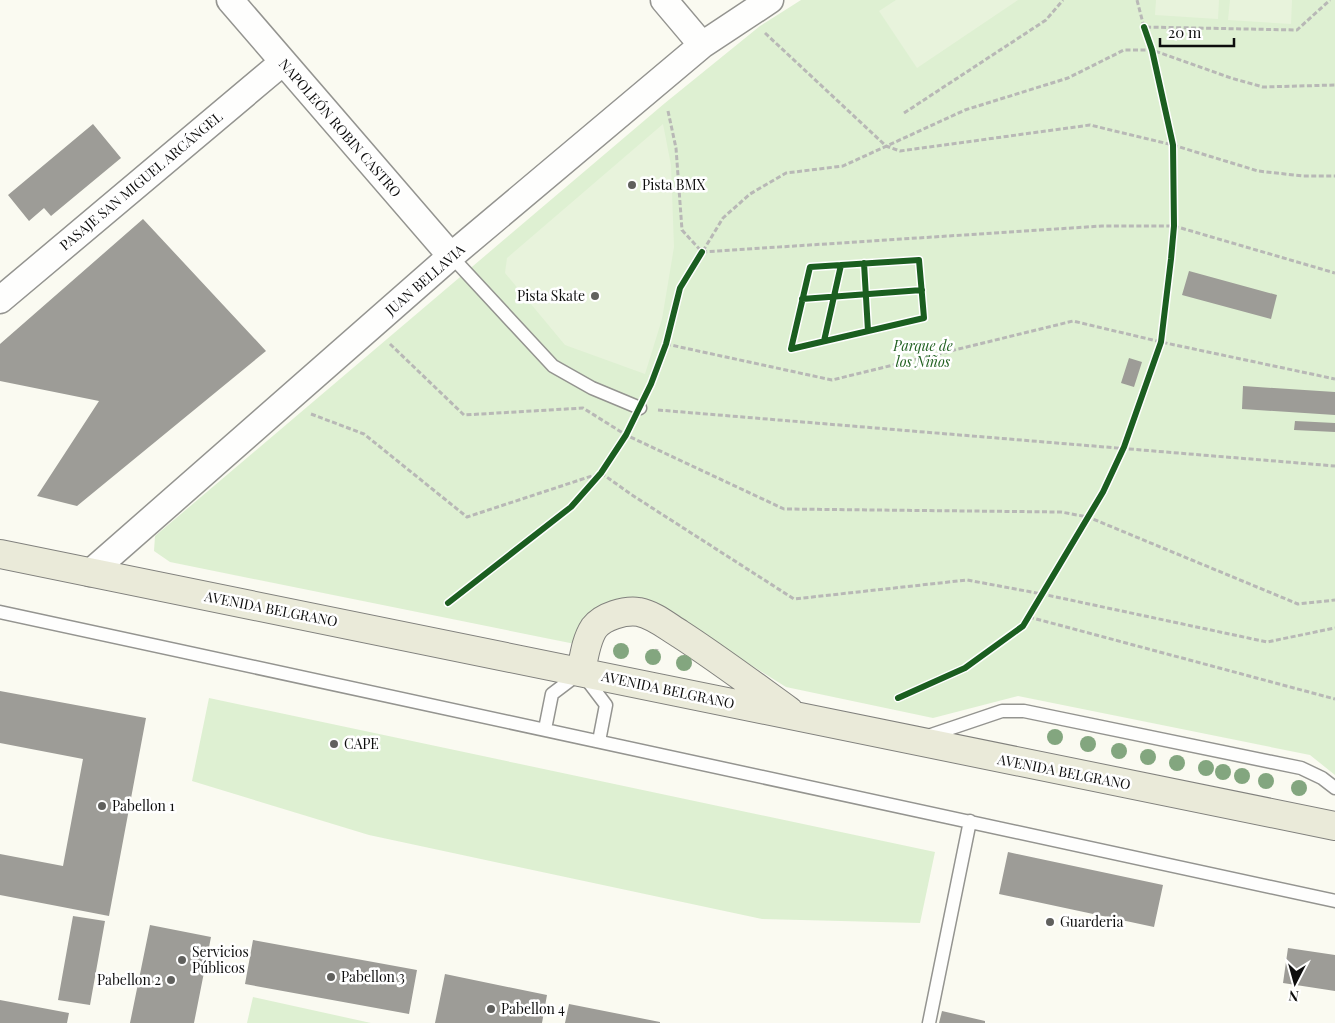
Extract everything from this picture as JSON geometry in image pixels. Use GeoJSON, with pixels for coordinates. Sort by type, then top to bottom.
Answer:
{"type":"FeatureCollection","features":[{"type":"Feature","properties":{"kind":"main road","name":"AVENIDA BELGRANO"},"geometry":{"type":"LineString","coordinates":[[0,554],[1335,826]]}},
{"type":"Feature","properties":{"kind":"main road"},"geometry":{"type":"LineString","coordinates":[[581,672],[588,639],[595,627],[613,616],[625,612],[640,612],[654,617],[700,647],[798,718]]}},
{"type":"Feature","properties":{"kind":"street","name":"NAPOLEÓN ROBIN CASTRO"},"geometry":{"type":"LineString","coordinates":[[230,0],[451,256]]}},
{"type":"Feature","properties":{"kind":"street"},"geometry":{"type":"LineString","coordinates":[[664,0],[702,45]]}},
{"type":"Feature","properties":{"kind":"street","name":"JUAN BELLAVIA"},"geometry":{"type":"LineString","coordinates":[[90,573],[451,256],[702,45],[770,0]]}},
{"type":"Feature","properties":{"kind":"street","name":"PASAJE SAN MIGUEL ARCÁNGEL"},"geometry":{"type":"LineString","coordinates":[[0,300],[283,62]]}},
{"type":"Feature","properties":{"kind":"lane"},"geometry":{"type":"LineString","coordinates":[[451,256],[553,366],[592,388],[640,408]]}},
{"type":"Feature","properties":{"kind":"lane"},"geometry":{"type":"LineString","coordinates":[[0,612],[1335,901]]}},
{"type":"Feature","properties":{"kind":"lane"},"geometry":{"type":"LineString","coordinates":[[545,729],[552,694],[581,672],[606,705],[599,741]]}},
{"type":"Feature","properties":{"kind":"lane"},"geometry":{"type":"LineString","coordinates":[[913,741],[1002,711],[1024,711],[1301,768],[1322,778],[1335,788]]}},
{"type":"Feature","properties":{"kind":"lane"},"geometry":{"type":"LineString","coordinates":[[929,1023],[970,821]]}},
{"type":"Feature","properties":{"kind":"path"},"geometry":{"type":"LineString","coordinates":[[904,113],[1046,20],[1063,0]]}},
{"type":"Feature","properties":{"kind":"path"},"geometry":{"type":"LineString","coordinates":[[1137,0],[1144,27],[1297,30],[1328,1]]}},
{"type":"Feature","properties":{"kind":"path"},"geometry":{"type":"LineString","coordinates":[[765,33],[886,146],[900,151],[1090,125],[1173,144],[1258,171],[1303,176],[1335,176]]}},
{"type":"Feature","properties":{"kind":"path"},"geometry":{"type":"LineString","coordinates":[[702,252],[723,218],[750,194],[786,173],[843,166],[965,110],[1068,78],[1124,50],[1152,50],[1231,78],[1263,87],[1335,85]]}},
{"type":"Feature","properties":{"kind":"path"},"geometry":{"type":"LineString","coordinates":[[668,111],[676,148],[682,230],[702,252]]}},
{"type":"Feature","properties":{"kind":"path"},"geometry":{"type":"LineString","coordinates":[[702,252],[1102,226],[1174,226],[1335,273]]}},
{"type":"Feature","properties":{"kind":"path"},"geometry":{"type":"LineString","coordinates":[[666,344],[832,380],[1073,321],[1160,342],[1335,379]]}},
{"type":"Feature","properties":{"kind":"path"},"geometry":{"type":"LineString","coordinates":[[390,344],[464,415],[583,408],[626,435],[784,509],[1061,512],[1088,517],[1298,604],[1335,600]]}},
{"type":"Feature","properties":{"kind":"path"},"geometry":{"type":"LineString","coordinates":[[640,408],[1335,466]]}},
{"type":"Feature","properties":{"kind":"path"},"geometry":{"type":"LineString","coordinates":[[310,413],[364,434],[467,516],[601,473],[632,496],[794,599],[967,580],[1267,642],[1335,628]]}},
{"type":"Feature","properties":{"kind":"path"},"geometry":{"type":"LineString","coordinates":[[1029,616],[1335,699]]}},
{"type":"Feature","properties":{"kind":"green space","name":"Parque de los Niños"},"geometry":{"type":"Polygon","coordinates":[[[801,0],[1335,0],[1335,775],[1310,755],[1018,696],[933,718],[786,687],[651,603],[575,644],[170,562],[154,551],[155,536],[665,103],[760,26],[801,0]]]}},
{"type":"Feature","properties":{"kind":"green space"},"geometry":{"type":"Polygon","coordinates":[[[896,0],[1018,0],[917,68],[879,11],[896,0]]]}},
{"type":"Feature","properties":{"kind":"green space"},"geometry":{"type":"Polygon","coordinates":[[[1156,0],[1219,0],[1218,19],[1155,15],[1156,0]]]}},
{"type":"Feature","properties":{"kind":"green space"},"geometry":{"type":"Polygon","coordinates":[[[1230,0],[1292,0],[1291,24],[1228,20],[1230,0]]]}},
{"type":"Feature","properties":{"kind":"green space","name":"Pista Skate"},"geometry":{"type":"Polygon","coordinates":[[[663,124],[671,165],[674,247],[662,319],[645,374],[565,345],[505,273],[507,258],[663,124]]]}},
{"type":"Feature","properties":{"kind":"green space"},"geometry":{"type":"Polygon","coordinates":[[[209,698],[935,852],[920,923],[762,919],[369,835],[192,781],[209,698]]]}},
{"type":"Feature","properties":{"kind":"green space"},"geometry":{"type":"Polygon","coordinates":[[[253,997],[371,1023],[247,1023],[253,997]]]}},
{"type":"Feature","properties":{"kind":"building"},"geometry":{"type":"Polygon","coordinates":[[[93,124],[121,158],[51,216],[44,208],[29,221],[8,195],[93,124]]]}},
{"type":"Feature","properties":{"kind":"building"},"geometry":{"type":"Polygon","coordinates":[[[143,219],[266,351],[77,506],[37,496],[99,401],[0,381],[0,344],[143,219]]]}},
{"type":"Feature","properties":{"kind":"building"},"geometry":{"type":"Polygon","coordinates":[[[1189,271],[1277,295],[1271,319],[1182,295],[1189,271]]]}},
{"type":"Feature","properties":{"kind":"building"},"geometry":{"type":"Polygon","coordinates":[[[1129,358],[1142,362],[1134,387],[1121,383],[1129,358]]]}},
{"type":"Feature","properties":{"kind":"building"},"geometry":{"type":"Polygon","coordinates":[[[1243,386],[1335,392],[1335,415],[1242,409],[1243,386]]]}},
{"type":"Feature","properties":{"kind":"building"},"geometry":{"type":"Polygon","coordinates":[[[1295,421],[1335,423],[1335,432],[1294,430],[1295,421]]]}},
{"type":"Feature","properties":{"kind":"building","name":"Pabellon 1"},"geometry":{"type":"Polygon","coordinates":[[[0,691],[146,718],[109,916],[0,895],[0,854],[63,866],[83,759],[0,743],[0,691]]]}},
{"type":"Feature","properties":{"kind":"building"},"geometry":{"type":"Polygon","coordinates":[[[1008,852],[1163,885],[1154,927],[999,894],[1008,852]]]}},
{"type":"Feature","properties":{"kind":"building"},"geometry":{"type":"Polygon","coordinates":[[[73,916],[105,921],[90,1005],[58,1000],[73,916]]]}},
{"type":"Feature","properties":{"kind":"building","name":"Pabellon 2"},"geometry":{"type":"Polygon","coordinates":[[[150,925],[211,937],[194,1023],[130,1023],[150,925]]]}},
{"type":"Feature","properties":{"kind":"building","name":"Pabellon 3"},"geometry":{"type":"Polygon","coordinates":[[[253,940],[417,970],[409,1014],[245,984],[253,940]]]}},
{"type":"Feature","properties":{"kind":"building"},"geometry":{"type":"Polygon","coordinates":[[[1288,948],[1335,955],[1335,991],[1283,983],[1288,948]]]}},
{"type":"Feature","properties":{"kind":"building","name":"Pabellon 4"},"geometry":{"type":"Polygon","coordinates":[[[445,974],[547,995],[542,1023],[435,1023],[445,974]]]}},
{"type":"Feature","properties":{"kind":"building"},"geometry":{"type":"Polygon","coordinates":[[[0,1000],[69,1013],[67,1023],[0,1023],[0,1000]]]}},
{"type":"Feature","properties":{"kind":"building"},"geometry":{"type":"Polygon","coordinates":[[[569,1004],[660,1022],[660,1023],[565,1023],[569,1004]]]}},
{"type":"Feature","properties":{"kind":"building"},"geometry":{"type":"Polygon","coordinates":[[[942,1011],[985,1021],[985,1023],[939,1023],[942,1011]]]}},
{"type":"Feature","properties":{"kind":"cycle path"},"geometry":{"type":"LineString","coordinates":[[898,698],[965,668],[1023,626],[1103,492],[1124,447],[1161,342],[1174,226],[1173,145],[1152,50],[1144,27]]}},
{"type":"Feature","properties":{"kind":"cycle path"},"geometry":{"type":"LineString","coordinates":[[448,603],[571,507],[601,473],[626,435],[651,384],[666,344],[680,288],[702,252]]}},
{"type":"Feature","properties":{"kind":"cycle path"},"geometry":{"type":"LineString","coordinates":[[919,260],[924,318],[791,349],[810,267],[919,260]]}},
{"type":"Feature","properties":{"kind":"cycle path"},"geometry":{"type":"LineString","coordinates":[[864,263],[868,331]]}},
{"type":"Feature","properties":{"kind":"cycle path"},"geometry":{"type":"LineString","coordinates":[[824,341],[841,265]]}},
{"type":"Feature","properties":{"kind":"cycle path"},"geometry":{"type":"LineString","coordinates":[[802,299],[922,290]]}},
{"type":"Feature","properties":{"kind":"place","name":"Pista BMX"},"geometry":{"type":"Point","coordinates":[632,185]}},
{"type":"Feature","properties":{"kind":"place","name":"Pista Skate"},"geometry":{"type":"Point","coordinates":[595,296]}},
{"type":"Feature","properties":{"kind":"place","name":"CAPE"},"geometry":{"type":"Point","coordinates":[334,744]}},
{"type":"Feature","properties":{"kind":"place","name":"Pabellon 1"},"geometry":{"type":"Point","coordinates":[102,806]}},
{"type":"Feature","properties":{"kind":"place","name":"Guarderia"},"geometry":{"type":"Point","coordinates":[1050,922]}},
{"type":"Feature","properties":{"kind":"place","name":"Servicios Públicos"},"geometry":{"type":"Point","coordinates":[182,960]}},
{"type":"Feature","properties":{"kind":"place","name":"Pabellon 3"},"geometry":{"type":"Point","coordinates":[331,977]}},
{"type":"Feature","properties":{"kind":"place","name":"Pabellon 2"},"geometry":{"type":"Point","coordinates":[171,980]}},
{"type":"Feature","properties":{"kind":"place","name":"Pabellon 4"},"geometry":{"type":"Point","coordinates":[491,1009]}}]}
